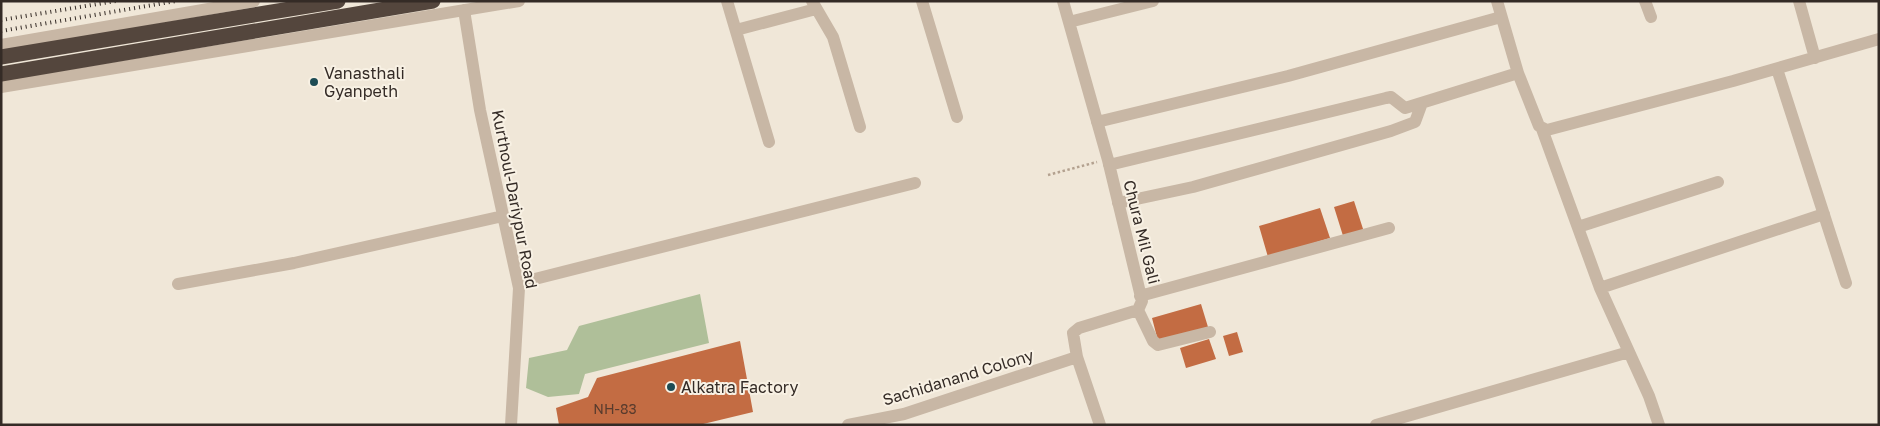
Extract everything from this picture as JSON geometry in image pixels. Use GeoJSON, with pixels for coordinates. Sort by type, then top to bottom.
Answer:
{"type":"FeatureCollection","features":[{"type":"Feature","properties":{"kind":"highway"},"geometry":{"type":"LineString","coordinates":[[1,57],[338,1]]}},
{"type":"Feature","properties":{"kind":"highway"},"geometry":{"type":"LineString","coordinates":[[1,74],[433,1]]}},
{"type":"Feature","properties":{"kind":"street"},"geometry":{"type":"LineString","coordinates":[[1,45],[213,5],[254,1]]}},
{"type":"Feature","properties":{"kind":"street"},"geometry":{"type":"LineString","coordinates":[[370,1],[374,25]]}},
{"type":"Feature","properties":{"kind":"street"},"geometry":{"type":"LineString","coordinates":[[1,87],[520,1]]}},
{"type":"Feature","properties":{"kind":"street"},"geometry":{"type":"LineString","coordinates":[[727,1],[769,142]]}},
{"type":"Feature","properties":{"kind":"street"},"geometry":{"type":"LineString","coordinates":[[922,1],[957,117]]}},
{"type":"Feature","properties":{"kind":"street","name":"Chura Mil Gali"},"geometry":{"type":"LineString","coordinates":[[1063,1],[1118,203],[1142,305],[1138,310]]}},
{"type":"Feature","properties":{"kind":"street"},"geometry":{"type":"LineString","coordinates":[[1069,22],[1154,1]]}},
{"type":"Feature","properties":{"kind":"street"},"geometry":{"type":"LineString","coordinates":[[1497,1],[1518,74],[1536,120],[1542,129],[1600,288],[1659,425]]}},
{"type":"Feature","properties":{"kind":"street"},"geometry":{"type":"LineString","coordinates":[[1645,1],[1651,17]]}},
{"type":"Feature","properties":{"kind":"street"},"geometry":{"type":"LineString","coordinates":[[1798,1],[1815,58]]}},
{"type":"Feature","properties":{"kind":"street"},"geometry":{"type":"LineString","coordinates":[[736,30],[814,5],[833,37],[860,127]]}},
{"type":"Feature","properties":{"kind":"street","name":"Kurthoul-Dariypur Road"},"geometry":{"type":"LineString","coordinates":[[464,10],[480,110],[518,283],[511,425]]}},
{"type":"Feature","properties":{"kind":"street"},"geometry":{"type":"LineString","coordinates":[[1097,122],[1288,76],[1501,17]]}},
{"type":"Feature","properties":{"kind":"street"},"geometry":{"type":"LineString","coordinates":[[1542,129],[1554,129],[1777,69],[1879,39]]}},
{"type":"Feature","properties":{"kind":"street"},"geometry":{"type":"LineString","coordinates":[[1777,69],[1846,283]]}},
{"type":"Feature","properties":{"kind":"street"},"geometry":{"type":"LineString","coordinates":[[1108,162],[1391,97],[1405,108],[1518,74]]}},
{"type":"Feature","properties":{"kind":"street"},"geometry":{"type":"LineString","coordinates":[[1118,203],[1193,187],[1391,130],[1415,122],[1422,103]]}},
{"type":"Feature","properties":{"kind":"street"},"geometry":{"type":"LineString","coordinates":[[1578,227],[1718,182]]}},
{"type":"Feature","properties":{"kind":"street"},"geometry":{"type":"LineString","coordinates":[[518,283],[915,183]]}},
{"type":"Feature","properties":{"kind":"street"},"geometry":{"type":"LineString","coordinates":[[1600,288],[1824,214]]}},
{"type":"Feature","properties":{"kind":"street"},"geometry":{"type":"LineString","coordinates":[[178,284],[294,263],[504,216]]}},
{"type":"Feature","properties":{"kind":"street"},"geometry":{"type":"LineString","coordinates":[[1140,296],[1389,228]]}},
{"type":"Feature","properties":{"kind":"street"},"geometry":{"type":"LineString","coordinates":[[1100,425],[1077,357],[1072,337],[1075,330],[1138,310],[1153,341],[1158,345],[1210,332]]}},
{"type":"Feature","properties":{"kind":"street"},"geometry":{"type":"LineString","coordinates":[[1376,425],[1629,352]]}},
{"type":"Feature","properties":{"kind":"street","name":"Sachidanand Colony"},"geometry":{"type":"LineString","coordinates":[[848,425],[904,414],[1077,357]]}},
{"type":"Feature","properties":{"kind":"path"},"geometry":{"type":"LineString","coordinates":[[1048,175],[1108,162]]}},
{"type":"Feature","properties":{"kind":"green space"},"geometry":{"type":"Polygon","coordinates":[[[700,294],[709,343],[585,374],[579,394],[548,397],[526,388],[529,358],[567,350],[579,326],[700,294]]]}},
{"type":"Feature","properties":{"kind":"building"},"geometry":{"type":"Polygon","coordinates":[[[1354,201],[1364,232],[1344,239],[1334,207],[1354,201]]]}},
{"type":"Feature","properties":{"kind":"building"},"geometry":{"type":"Polygon","coordinates":[[[1320,208],[1330,238],[1268,257],[1259,226],[1320,208]]]}},
{"type":"Feature","properties":{"kind":"building"},"geometry":{"type":"Polygon","coordinates":[[[1201,304],[1208,327],[1158,341],[1152,318],[1201,304]]]}},
{"type":"Feature","properties":{"kind":"building"},"geometry":{"type":"Polygon","coordinates":[[[1237,332],[1243,352],[1229,356],[1223,336],[1237,332]]]}},
{"type":"Feature","properties":{"kind":"building"},"geometry":{"type":"Polygon","coordinates":[[[1209,339],[1216,359],[1186,368],[1180,348],[1209,339]]]}},
{"type":"Feature","properties":{"kind":"building","name":"Alkatra Factory"},"geometry":{"type":"Polygon","coordinates":[[[740,341],[753,412],[699,425],[559,425],[556,408],[588,397],[597,378],[740,341]]]}},
{"type":"Feature","properties":{"kind":"railway"},"geometry":{"type":"LineString","coordinates":[[1,20],[116,1]]}},
{"type":"Feature","properties":{"kind":"railway"},"geometry":{"type":"LineString","coordinates":[[1,31],[176,1]]}},
{"type":"Feature","properties":{"kind":"place","name":"Vanasthali Gyanpeth"},"geometry":{"type":"Point","coordinates":[314,82]}},
{"type":"Feature","properties":{"kind":"place","name":"Alkatra Factory"},"geometry":{"type":"Point","coordinates":[671,387]}}]}
